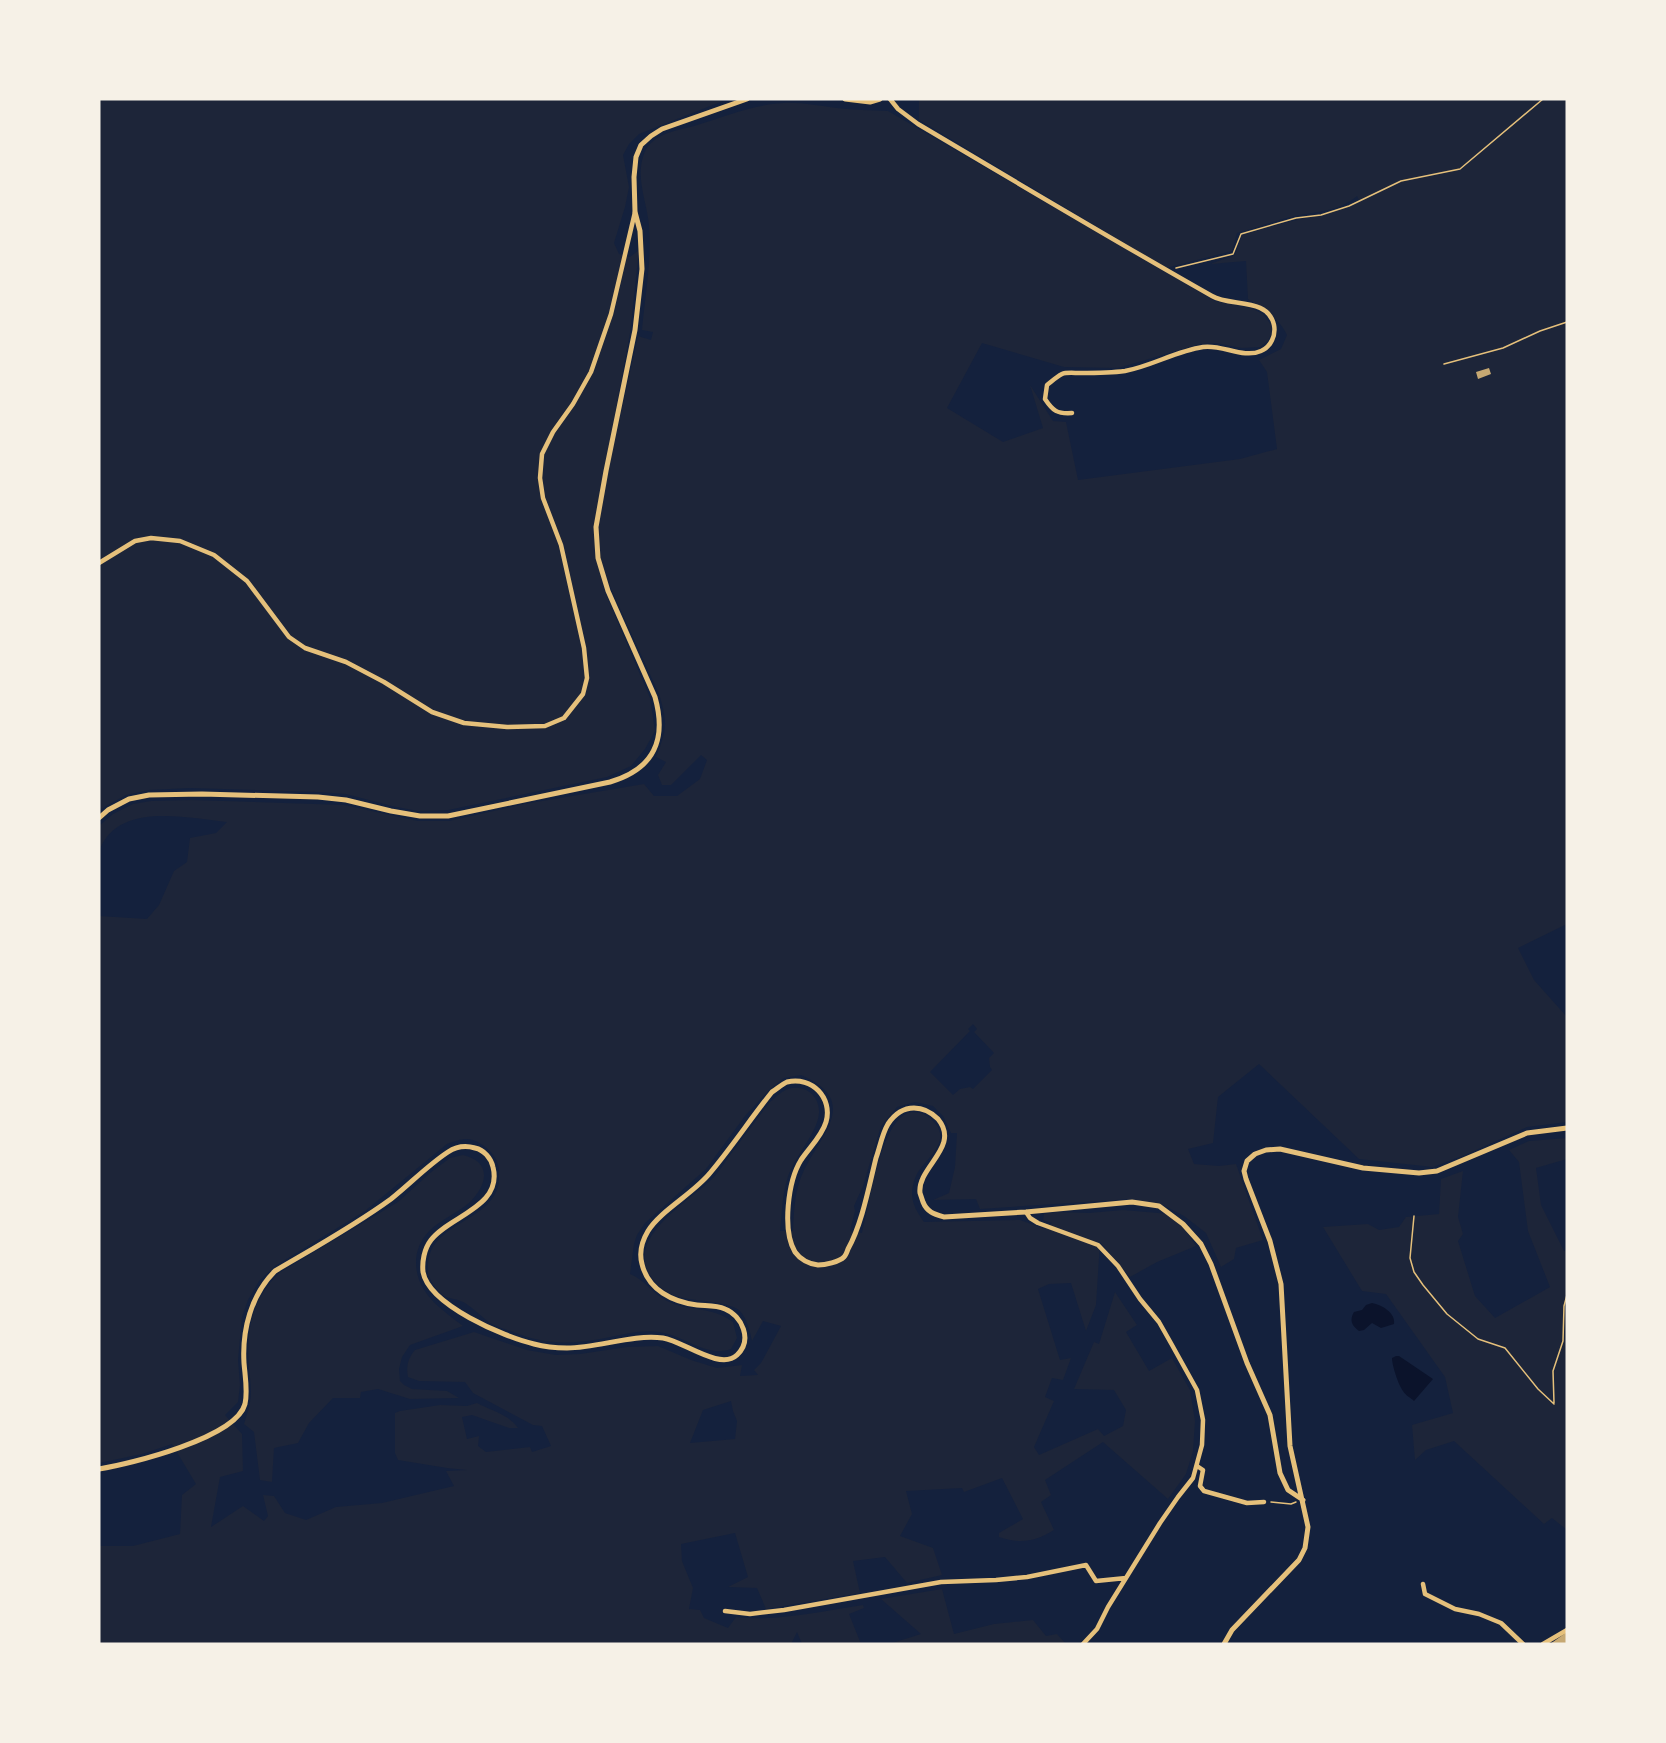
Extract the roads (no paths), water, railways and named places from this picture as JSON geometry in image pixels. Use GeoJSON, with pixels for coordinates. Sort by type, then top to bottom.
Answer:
{"type":"FeatureCollection","features":[{"type":"Feature","properties":{"kind":"street"},"geometry":{"type":"LineString","coordinates":[[99,818],[108,810],[129,799],[149,795],[202,794],[318,797],[345,800],[420,816],[448,816],[610,782],[625,777],[643,766],[654,751],[659,731],[660,713],[608,591],[598,558],[596,527],[635,330],[642,269],[640,231],[635,212],[636,157],[641,145],[662,129],[747,99]]}},
{"type":"Feature","properties":{"kind":"street"},"geometry":{"type":"LineString","coordinates":[[845,99],[870,102],[880,99]]}},
{"type":"Feature","properties":{"kind":"street"},"geometry":{"type":"LineString","coordinates":[[890,99],[898,109],[918,124],[1216,299],[1254,305],[1268,314],[1275,327],[1272,340],[1267,348],[1259,352],[1245,353],[1218,347],[1205,347],[1122,371],[1062,374],[1047,385],[1045,399],[1053,410],[1064,414],[1072,413]]}},
{"type":"Feature","properties":{"kind":"street"},"geometry":{"type":"LineString","coordinates":[[99,563],[135,542],[151,538],[180,541],[214,555],[247,581],[289,637],[304,648],[346,662],[384,682],[432,712],[464,723],[507,727],[545,726],[564,718],[583,694],[587,678],[584,648],[561,545],[543,498],[540,478],[543,454],[553,432],[573,404],[591,372],[611,314],[635,212]]}},
{"type":"Feature","properties":{"kind":"street"},"geometry":{"type":"LineString","coordinates":[[99,1469],[141,1460],[181,1447],[222,1429],[234,1421],[245,1404],[245,1337],[252,1304],[264,1281],[275,1271],[389,1200],[448,1152],[460,1146],[479,1149],[490,1159],[494,1177],[488,1197],[440,1230],[429,1242],[423,1257],[423,1274],[441,1300],[480,1323],[522,1341],[552,1348],[655,1338],[673,1341],[705,1356],[720,1360],[734,1358],[740,1352],[744,1341],[744,1330],[738,1316],[725,1309],[684,1303],[669,1298],[658,1290],[644,1272],[640,1249],[648,1230],[709,1175],[768,1098],[786,1082],[801,1081],[813,1085],[822,1094],[828,1107],[826,1123],[800,1162],[792,1182],[789,1203],[789,1236],[795,1253],[804,1261],[818,1265],[843,1257],[854,1239],[884,1134],[894,1117],[904,1110],[914,1108],[925,1110],[938,1119],[944,1133],[941,1151],[923,1178],[920,1192],[925,1207],[932,1213],[944,1217],[1132,1202],[1159,1206],[1183,1224],[1201,1244],[1211,1264],[1247,1363],[1270,1415],[1280,1473],[1288,1490],[1302,1500]]}},
{"type":"Feature","properties":{"kind":"street"},"geometry":{"type":"LineString","coordinates":[[1224,1644],[1232,1630],[1299,1560],[1305,1548],[1308,1527],[1290,1446],[1281,1284],[1269,1241],[1246,1179],[1247,1161],[1255,1154],[1266,1150],[1280,1149],[1363,1168],[1419,1173],[1437,1171],[1527,1133],[1567,1128]]}},
{"type":"Feature","properties":{"kind":"street"},"geometry":{"type":"LineString","coordinates":[[1026,1212],[1038,1223],[1098,1245],[1118,1266],[1159,1322],[1197,1390],[1203,1420],[1202,1445],[1193,1478],[1166,1515],[1108,1607],[1097,1629],[1083,1644]]}},
{"type":"Feature","properties":{"kind":"street"},"geometry":{"type":"LineString","coordinates":[[1197,1466],[1203,1470],[1200,1486],[1204,1491],[1247,1503],[1264,1502]]}},
{"type":"Feature","properties":{"kind":"street"},"geometry":{"type":"LineString","coordinates":[[725,1611],[750,1614],[784,1610],[941,1582],[1027,1577],[1086,1565],[1096,1581],[1126,1578]]}},
{"type":"Feature","properties":{"kind":"street"},"geometry":{"type":"LineString","coordinates":[[1423,1584],[1425,1594],[1455,1609],[1479,1614],[1501,1623],[1523,1644]]}},
{"type":"Feature","properties":{"kind":"street"},"geometry":{"type":"LineString","coordinates":[[1543,1644],[1567,1630]]}}]}
